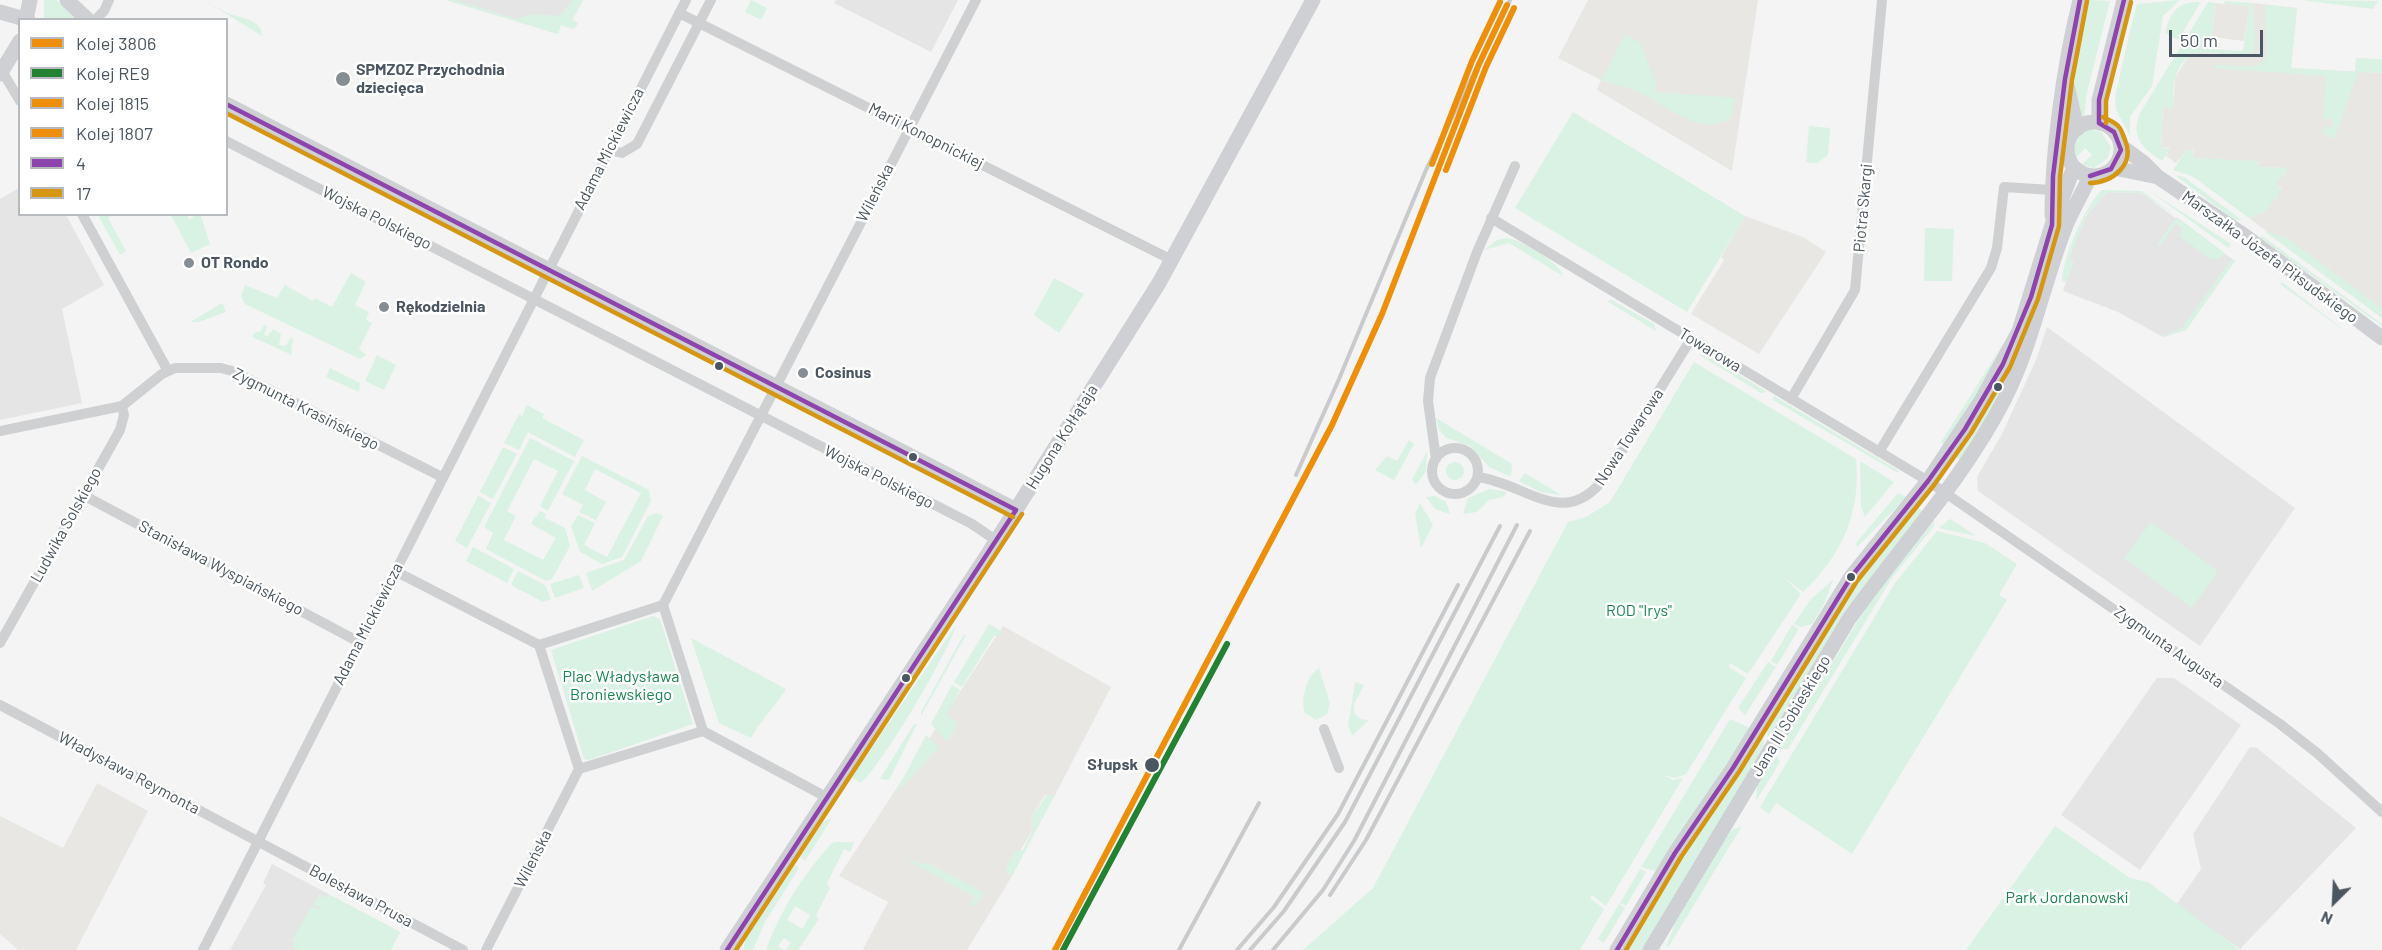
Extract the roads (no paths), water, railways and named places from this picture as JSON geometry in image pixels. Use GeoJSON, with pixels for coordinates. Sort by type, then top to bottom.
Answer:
{"type":"FeatureCollection","features":[{"type":"Feature","properties":{"kind":"street"},"geometry":{"type":"LineString","coordinates":[[27,18],[30,0]]}},
{"type":"Feature","properties":{"kind":"street"},"geometry":{"type":"LineString","coordinates":[[67,0],[86,18]]}},
{"type":"Feature","properties":{"kind":"street"},"geometry":{"type":"LineString","coordinates":[[97,18],[109,0]]}},
{"type":"Feature","properties":{"kind":"street","name":"Adama Mickiewicza"},"geometry":{"type":"LineString","coordinates":[[203,950],[686,0]]}},
{"type":"Feature","properties":{"kind":"street"},"geometry":{"type":"LineString","coordinates":[[609,150],[622,153],[637,143],[711,0]]}},
{"type":"Feature","properties":{"kind":"street","name":"Wileńska"},"geometry":{"type":"LineString","coordinates":[[775,387],[976,0]]}},
{"type":"Feature","properties":{"kind":"street","name":"Hugona Kołłątaja"},"geometry":{"type":"LineString","coordinates":[[727,950],[997,541],[1172,260],[1313,0]]}},
{"type":"Feature","properties":{"kind":"street","name":"Piotra Skargi"},"geometry":{"type":"LineString","coordinates":[[1791,399],[1855,290],[1882,0]]}},
{"type":"Feature","properties":{"kind":"street"},"geometry":{"type":"LineString","coordinates":[[2099,123],[2099,100],[2124,0]]}},
{"type":"Feature","properties":{"kind":"street","name":"Jana III Sobieskiego"},"geometry":{"type":"LineString","coordinates":[[2052,225],[2052,190],[2075,4]]}},
{"type":"Feature","properties":{"kind":"street"},"geometry":{"type":"LineString","coordinates":[[0,12],[23,18]]}},
{"type":"Feature","properties":{"kind":"street","name":"Marii Konopnickiej"},"geometry":{"type":"LineString","coordinates":[[679,13],[1172,260]]}},
{"type":"Feature","properties":{"kind":"street"},"geometry":{"type":"LineString","coordinates":[[18,47],[8,76],[18,97]]}},
{"type":"Feature","properties":{"kind":"street","name":"Jana III Sobieskiego"},"geometry":{"type":"LineString","coordinates":[[2065,79],[2077,129]]}},
{"type":"Feature","properties":{"kind":"street","name":"Wojska Polskiego"},"geometry":{"type":"LineString","coordinates":[[228,105],[1016,510]]}},
{"type":"Feature","properties":{"kind":"street"},"geometry":{"type":"LineString","coordinates":[[2091,123],[2099,123],[2114,132],[2121,146],[2119,158],[2114,168],[2104,174],[2090,176],[2074,167],[2067,152],[2068,143],[2077,129],[2091,123]]}},
{"type":"Feature","properties":{"kind":"street","name":"Wojska Polskiego"},"geometry":{"type":"LineString","coordinates":[[228,142],[972,524],[997,541]]}},
{"type":"Feature","properties":{"kind":"street","name":"Marszałka Józefa Piłsudskiego"},"geometry":{"type":"LineString","coordinates":[[2121,146],[2158,177],[2244,236],[2382,338]]}},
{"type":"Feature","properties":{"kind":"street"},"geometry":{"type":"LineString","coordinates":[[1436,459],[1448,449],[1461,449],[1474,459],[1478,477],[1474,486],[1458,495],[1446,492],[1437,486],[1433,477],[1436,459],[1428,389],[1491,218],[1515,166]]}},
{"type":"Feature","properties":{"kind":"street","name":"Jana III Sobieskiego"},"geometry":{"type":"LineString","coordinates":[[1617,950],[1675,853],[1733,768],[1851,577],[1928,481],[1965,429],[2007,356],[2031,297],[2052,225],[2074,167]]}},
{"type":"Feature","properties":{"kind":"street","name":"Marszałka Józefa Piłsudskiego"},"geometry":{"type":"LineString","coordinates":[[2114,168],[2158,177]]}},
{"type":"Feature","properties":{"kind":"street","name":"Jana III Sobieskiego"},"geometry":{"type":"LineString","coordinates":[[1650,950],[1849,618],[1948,493],[1987,432],[2011,385],[2037,319],[2062,234],[2090,176]]}},
{"type":"Feature","properties":{"kind":"street"},"geometry":{"type":"LineString","coordinates":[[1879,452],[1991,268],[1996,254],[2004,187],[2052,190]]}},
{"type":"Feature","properties":{"kind":"street"},"geometry":{"type":"LineString","coordinates":[[0,431],[122,406],[168,371],[83,216]]}},
{"type":"Feature","properties":{"kind":"street","name":"Towarowa"},"geometry":{"type":"LineString","coordinates":[[1491,218],[1928,481]]}},
{"type":"Feature","properties":{"kind":"street","name":"Nowa Towarowa"},"geometry":{"type":"LineString","coordinates":[[1478,477],[1507,484],[1551,503],[1574,502],[1587,496],[1605,476],[1691,339]]}},
{"type":"Feature","properties":{"kind":"street","name":"Zygmunta Krasińskiego"},"geometry":{"type":"LineString","coordinates":[[168,371],[181,368],[227,369],[442,477]]}},
{"type":"Feature","properties":{"kind":"street"},"geometry":{"type":"LineString","coordinates":[[775,387],[663,605],[703,731],[828,798]]}},
{"type":"Feature","properties":{"kind":"street","name":"Ludwika Solskiego"},"geometry":{"type":"LineString","coordinates":[[0,643],[122,425],[124,415],[122,406]]}},
{"type":"Feature","properties":{"kind":"street"},"geometry":{"type":"LineString","coordinates":[[1928,481],[1948,493]]}},
{"type":"Feature","properties":{"kind":"street","name":"Zygmunta Augusta"},"geometry":{"type":"LineString","coordinates":[[1948,493],[2280,724],[2382,812]]}},
{"type":"Feature","properties":{"kind":"street","name":"Stanisława Wyspiańskiego"},"geometry":{"type":"LineString","coordinates":[[83,495],[359,642]]}},
{"type":"Feature","properties":{"kind":"street"},"geometry":{"type":"LineString","coordinates":[[394,571],[539,645],[663,605]]}},
{"type":"Feature","properties":{"kind":"street"},"geometry":{"type":"LineString","coordinates":[[539,645],[579,769],[703,731]]}},
{"type":"Feature","properties":{"kind":"street","name":"Władysława Reymonta"},"geometry":{"type":"LineString","coordinates":[[0,705],[258,842]]}},
{"type":"Feature","properties":{"kind":"street"},"geometry":{"type":"LineString","coordinates":[[1324,729],[1339,768]]}},
{"type":"Feature","properties":{"kind":"street","name":"Wileńska"},"geometry":{"type":"LineString","coordinates":[[486,950],[579,769]]}},
{"type":"Feature","properties":{"kind":"street","name":"Bolesława Prusa"},"geometry":{"type":"LineString","coordinates":[[258,842],[463,950]]}},
{"type":"Feature","properties":{"kind":"railway"},"geometry":{"type":"LineString","coordinates":[[1296,475],[1339,379],[1426,170],[1510,0]]}},
{"type":"Feature","properties":{"kind":"railway"},"geometry":{"type":"LineString","coordinates":[[1273,950],[1323,890],[1354,841],[1517,525]]}},
{"type":"Feature","properties":{"kind":"railway"},"geometry":{"type":"LineString","coordinates":[[1250,950],[1284,911],[1345,822],[1500,526]]}},
{"type":"Feature","properties":{"kind":"railway"},"geometry":{"type":"LineString","coordinates":[[1330,895],[1366,840],[1530,531]]}},
{"type":"Feature","properties":{"kind":"railway"},"geometry":{"type":"LineString","coordinates":[[1237,950],[1274,907],[1338,814],[1458,585]]}},
{"type":"Feature","properties":{"kind":"railway"},"geometry":{"type":"LineString","coordinates":[[1179,950],[1259,803]]}},
{"type":"Feature","properties":{"kind":"rail line","name":"1807"},"geometry":{"type":"LineString","coordinates":[[1432,164],[1472,61],[1500,2]]}},
{"type":"Feature","properties":{"kind":"rail line","name":"3806"},"geometry":{"type":"LineString","coordinates":[[1055,950],[1332,425],[1382,314],[1479,64],[1507,5]]}},
{"type":"Feature","properties":{"kind":"rail line","name":"1815"},"geometry":{"type":"LineString","coordinates":[[1446,170],[1486,67],[1514,8]]}},
{"type":"Feature","properties":{"kind":"rail line","name":"RE9"},"geometry":{"type":"LineString","coordinates":[[1063,950],[1227,644]]}},
{"type":"Feature","properties":{"kind":"place","name":"SPMZOZ Przychodnia dziecięca"},"geometry":{"type":"Point","coordinates":[343,79]}},
{"type":"Feature","properties":{"kind":"place","name":"OT Rondo"},"geometry":{"type":"Point","coordinates":[189,263]}},
{"type":"Feature","properties":{"kind":"place","name":"Rękodzielnia"},"geometry":{"type":"Point","coordinates":[384,307]}},
{"type":"Feature","properties":{"kind":"place","name":"Cosinus"},"geometry":{"type":"Point","coordinates":[803,373]}},
{"type":"Feature","properties":{"kind":"place","name":"Słupsk"},"geometry":{"type":"Point","coordinates":[1152,765]}},
{"type":"Feature","properties":{"kind":"park label","name":"ROD \"Irys\""},"geometry":{"type":"Point","coordinates":[1639,611]}},
{"type":"Feature","properties":{"kind":"park label","name":"Plac Władysława Broniewskiego"},"geometry":{"type":"Point","coordinates":[621,686]}},
{"type":"Feature","properties":{"kind":"park label","name":"Park Jordanowski"},"geometry":{"type":"Point","coordinates":[2067,898]}}]}
